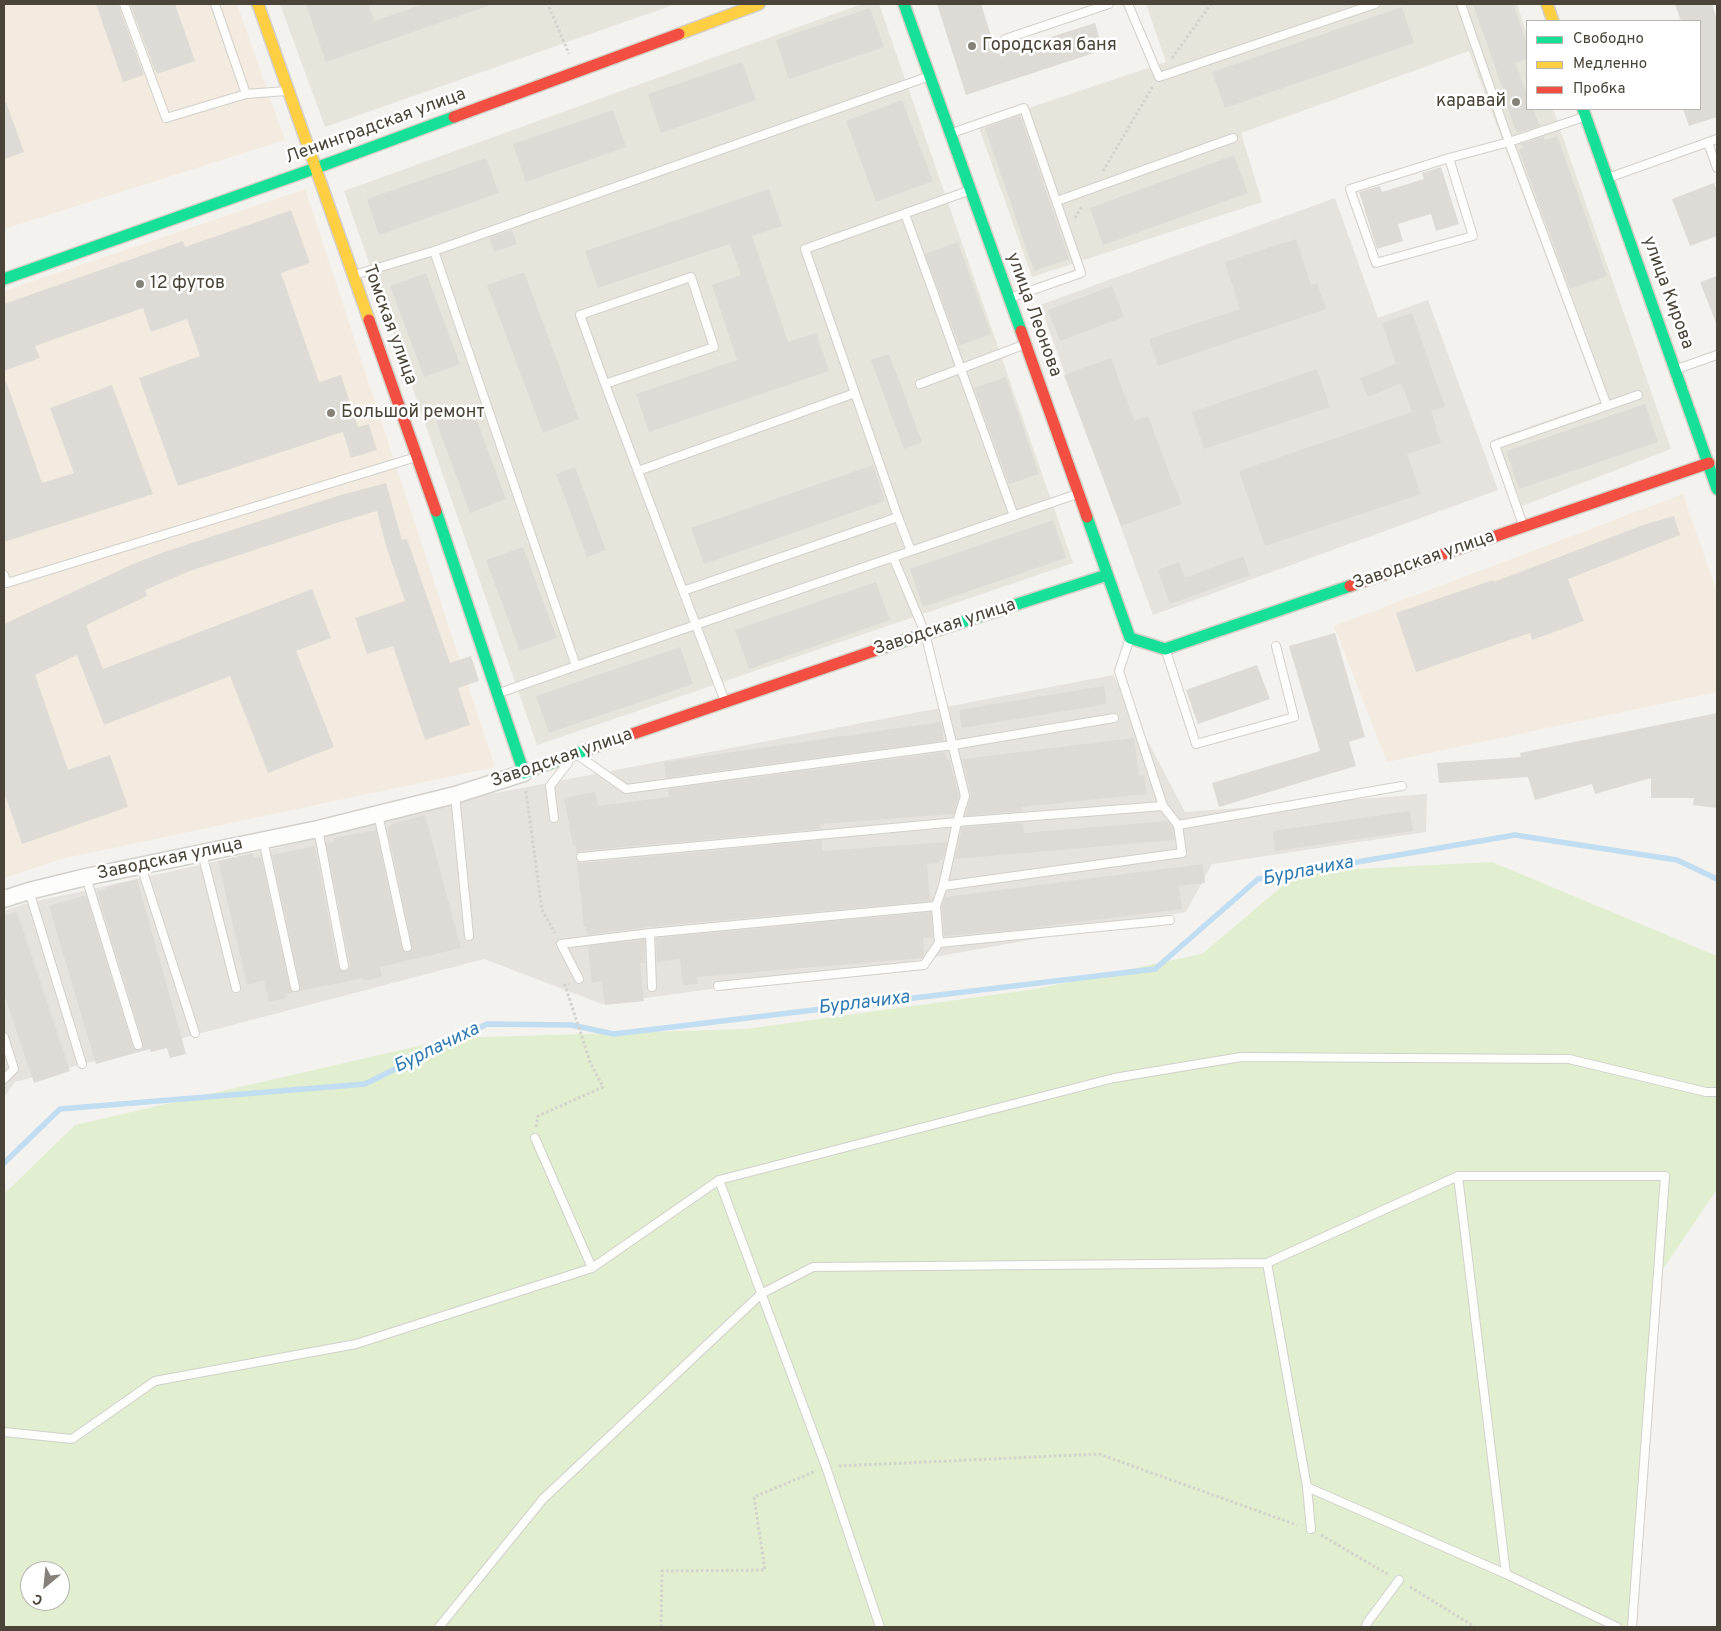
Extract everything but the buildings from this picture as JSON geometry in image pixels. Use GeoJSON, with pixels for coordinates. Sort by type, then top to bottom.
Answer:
{"type":"FeatureCollection","features":[{"type":"Feature","properties":{"kind":"street","name":"Томская улица"},"geometry":{"type":"LineString","coordinates":[[258,4],[352,275],[418,457],[524,773]]}},
{"type":"Feature","properties":{"kind":"street","name":"Ленинградская улица"},"geometry":{"type":"LineString","coordinates":[[4,279],[316,168],[759,4]]}},
{"type":"Feature","properties":{"kind":"street","name":"улица Леонова"},"geometry":{"type":"LineString","coordinates":[[904,4],[1130,638]]}},
{"type":"Feature","properties":{"kind":"street"},"geometry":{"type":"LineString","coordinates":[[1547,4],[1553,20]]}},
{"type":"Feature","properties":{"kind":"street","name":"улица Кирова"},"geometry":{"type":"LineString","coordinates":[[1584,112],[1676,370],[1713,462],[1717,489]]}},
{"type":"Feature","properties":{"kind":"street","name":"Заводская улица"},"geometry":{"type":"LineString","coordinates":[[1165,649],[1713,462]]}},
{"type":"Feature","properties":{"kind":"street","name":"Заводская улица"},"geometry":{"type":"LineString","coordinates":[[4,899],[86,877],[318,829],[455,795],[524,773],[925,634],[1107,575]]}},
{"type":"Feature","properties":{"kind":"street"},"geometry":{"type":"LineString","coordinates":[[1130,638],[1165,649]]}},
{"type":"Feature","properties":{"kind":"lane"},"geometry":{"type":"LineString","coordinates":[[124,4],[166,118],[246,94],[288,90]]}},
{"type":"Feature","properties":{"kind":"lane"},"geometry":{"type":"LineString","coordinates":[[215,4],[246,94]]}},
{"type":"Feature","properties":{"kind":"lane"},"geometry":{"type":"LineString","coordinates":[[1005,38],[1109,4]]}},
{"type":"Feature","properties":{"kind":"lane"},"geometry":{"type":"LineString","coordinates":[[1128,4],[1159,77],[1375,4]]}},
{"type":"Feature","properties":{"kind":"lane"},"geometry":{"type":"LineString","coordinates":[[1461,4],[1509,142],[1607,406]]}},
{"type":"Feature","properties":{"kind":"lane"},"geometry":{"type":"LineString","coordinates":[[352,275],[434,251],[929,76]]}},
{"type":"Feature","properties":{"kind":"lane"},"geometry":{"type":"LineString","coordinates":[[950,133],[1024,108],[1057,201],[1082,273],[1008,298]]}},
{"type":"Feature","properties":{"kind":"lane"},"geometry":{"type":"LineString","coordinates":[[1449,158],[1473,236],[1376,263],[1350,189],[1449,158],[1509,142],[1584,112]]}},
{"type":"Feature","properties":{"kind":"lane"},"geometry":{"type":"LineString","coordinates":[[1057,201],[1233,138]]}},
{"type":"Feature","properties":{"kind":"lane"},"geometry":{"type":"LineString","coordinates":[[1608,179],[1717,140]]}},
{"type":"Feature","properties":{"kind":"lane"},"geometry":{"type":"LineString","coordinates":[[1708,143],[1717,168]]}},
{"type":"Feature","properties":{"kind":"lane"},"geometry":{"type":"LineString","coordinates":[[911,551],[805,249],[970,190]]}},
{"type":"Feature","properties":{"kind":"lane"},"geometry":{"type":"LineString","coordinates":[[905,214],[1014,516]]}},
{"type":"Feature","properties":{"kind":"lane"},"geometry":{"type":"LineString","coordinates":[[434,251],[576,666]]}},
{"type":"Feature","properties":{"kind":"lane"},"geometry":{"type":"LineString","coordinates":[[605,384],[714,347],[691,277],[580,315],[605,384],[725,703]]}},
{"type":"Feature","properties":{"kind":"lane"},"geometry":{"type":"LineString","coordinates":[[920,384],[1025,344]]}},
{"type":"Feature","properties":{"kind":"lane"},"geometry":{"type":"LineString","coordinates":[[1676,370],[1717,355]]}},
{"type":"Feature","properties":{"kind":"lane"},"geometry":{"type":"LineString","coordinates":[[638,471],[855,393]]}},
{"type":"Feature","properties":{"kind":"lane"},"geometry":{"type":"LineString","coordinates":[[1524,526],[1495,445],[1638,395]]}},
{"type":"Feature","properties":{"kind":"lane"},"geometry":{"type":"LineString","coordinates":[[4,574],[7,583],[418,457]]}},
{"type":"Feature","properties":{"kind":"lane"},"geometry":{"type":"LineString","coordinates":[[496,694],[1078,494]]}},
{"type":"Feature","properties":{"kind":"lane"},"geometry":{"type":"LineString","coordinates":[[683,591],[898,517]]}},
{"type":"Feature","properties":{"kind":"lane"},"geometry":{"type":"LineString","coordinates":[[718,986],[924,965],[939,943],[936,906],[943,886],[957,822],[965,796],[925,634],[893,558]]}},
{"type":"Feature","properties":{"kind":"lane"},"geometry":{"type":"LineString","coordinates":[[943,886],[1182,854],[1178,825],[1163,806],[1119,671],[1130,638]]}},
{"type":"Feature","properties":{"kind":"lane"},"geometry":{"type":"LineString","coordinates":[[1165,649],[1196,744],[1294,717],[1276,646]]}},
{"type":"Feature","properties":{"kind":"lane"},"geometry":{"type":"LineString","coordinates":[[554,818],[550,786],[576,754],[626,789],[953,745],[1114,718]]}},
{"type":"Feature","properties":{"kind":"lane"},"geometry":{"type":"LineString","coordinates":[[1178,825],[1402,786]]}},
{"type":"Feature","properties":{"kind":"lane"},"geometry":{"type":"LineString","coordinates":[[455,795],[469,936]]}},
{"type":"Feature","properties":{"kind":"lane"},"geometry":{"type":"LineString","coordinates":[[581,857],[957,822],[1163,806]]}},
{"type":"Feature","properties":{"kind":"lane"},"geometry":{"type":"LineString","coordinates":[[378,814],[408,947]]}},
{"type":"Feature","properties":{"kind":"lane"},"geometry":{"type":"LineString","coordinates":[[318,829],[344,966]]}},
{"type":"Feature","properties":{"kind":"lane"},"geometry":{"type":"LineString","coordinates":[[263,840],[295,986]]}},
{"type":"Feature","properties":{"kind":"lane"},"geometry":{"type":"LineString","coordinates":[[202,853],[236,988]]}},
{"type":"Feature","properties":{"kind":"lane"},"geometry":{"type":"LineString","coordinates":[[140,866],[195,1033]]}},
{"type":"Feature","properties":{"kind":"lane"},"geometry":{"type":"LineString","coordinates":[[86,877],[138,1045]]}},
{"type":"Feature","properties":{"kind":"lane"},"geometry":{"type":"LineString","coordinates":[[30,891],[82,1064]]}},
{"type":"Feature","properties":{"kind":"lane"},"geometry":{"type":"LineString","coordinates":[[579,979],[562,944],[650,933],[936,906]]}},
{"type":"Feature","properties":{"kind":"lane"},"geometry":{"type":"LineString","coordinates":[[939,943],[1170,920]]}},
{"type":"Feature","properties":{"kind":"lane"},"geometry":{"type":"LineString","coordinates":[[650,933],[652,988]]}},
{"type":"Feature","properties":{"kind":"lane"},"geometry":{"type":"LineString","coordinates":[[4,1037],[6,1052],[14,1069],[4,1079]]}},
{"type":"Feature","properties":{"kind":"lane"},"geometry":{"type":"LineString","coordinates":[[4,1432],[72,1439],[155,1381],[356,1344],[592,1268],[719,1180],[1114,1078],[1241,1057],[1569,1059],[1706,1092],[1717,1092]]}},
{"type":"Feature","properties":{"kind":"lane"},"geometry":{"type":"LineString","coordinates":[[535,1138],[592,1268]]}},
{"type":"Feature","properties":{"kind":"lane"},"geometry":{"type":"LineString","coordinates":[[1458,1176],[1506,1574]]}},
{"type":"Feature","properties":{"kind":"lane"},"geometry":{"type":"LineString","coordinates":[[439,1627],[543,1499],[761,1294],[812,1267],[1267,1263],[1458,1176],[1665,1176],[1632,1627]]}},
{"type":"Feature","properties":{"kind":"lane"},"geometry":{"type":"LineString","coordinates":[[719,1180],[826,1466],[880,1627]]}},
{"type":"Feature","properties":{"kind":"lane"},"geometry":{"type":"LineString","coordinates":[[1267,1263],[1306,1487],[1311,1529]]}},
{"type":"Feature","properties":{"kind":"lane"},"geometry":{"type":"LineString","coordinates":[[1306,1487],[1506,1574],[1617,1627]]}},
{"type":"Feature","properties":{"kind":"lane"},"geometry":{"type":"LineString","coordinates":[[1366,1627],[1366,1623],[1398,1580]]}},
{"type":"Feature","properties":{"kind":"path"},"geometry":{"type":"LineString","coordinates":[[1067,232],[1159,77],[1212,4]]}},
{"type":"Feature","properties":{"kind":"path"},"geometry":{"type":"LineString","coordinates":[[549,6],[570,56]]}},
{"type":"Feature","properties":{"kind":"path"},"geometry":{"type":"LineString","coordinates":[[524,773],[542,910],[562,944]]}},
{"type":"Feature","properties":{"kind":"path"},"geometry":{"type":"LineString","coordinates":[[535,1138],[538,1116],[603,1087],[590,1062],[565,986]]}},
{"type":"Feature","properties":{"kind":"path"},"geometry":{"type":"LineString","coordinates":[[661,1627],[662,1571],[765,1570],[754,1497],[826,1466],[1099,1454],[1311,1529],[1475,1627]]}},
{"type":"Feature","properties":{"kind":"shaded area"},"geometry":{"type":"Polygon","coordinates":[[[4,4],[237,4],[285,140],[4,229],[4,4]]]}},
{"type":"Feature","properties":{"kind":"shaded area"},"geometry":{"type":"Polygon","coordinates":[[[280,4],[676,4],[325,127],[280,4]]]}},
{"type":"Feature","properties":{"kind":"shaded area"},"geometry":{"type":"Polygon","coordinates":[[[862,4],[879,4],[1073,563],[537,745],[344,191],[862,4]]]}},
{"type":"Feature","properties":{"kind":"shaded area"},"geometry":{"type":"Polygon","coordinates":[[[1146,4],[1517,4],[1526,32],[1526,110],[1553,110],[1671,449],[1522,506],[1497,438],[1600,402],[1469,51],[1241,133],[1262,202],[1032,277],[978,125],[1166,62],[1146,4]]]}},
{"type":"Feature","properties":{"kind":"shaded area"},"geometry":{"type":"Polygon","coordinates":[[[305,189],[495,767],[61,859],[4,878],[4,291],[305,189]]]}},
{"type":"Feature","properties":{"kind":"shaded area"},"geometry":{"type":"Polygon","coordinates":[[[1335,198],[1378,318],[1428,300],[1498,490],[1153,615],[1040,305],[1335,198]]]}},
{"type":"Feature","properties":{"kind":"shaded area"},"geometry":{"type":"Polygon","coordinates":[[[1683,494],[1717,593],[1717,692],[1387,762],[1334,626],[1683,494]]]}},
{"type":"Feature","properties":{"kind":"shaded area"},"geometry":{"type":"Polygon","coordinates":[[[1113,675],[1185,812],[1427,794],[1426,832],[1212,864],[1186,912],[907,962],[602,1004],[484,959],[15,1082],[4,1097],[4,911],[24,904],[281,847],[443,803],[1113,675]]]}},
{"type":"Feature","properties":{"kind":"green space"},"geometry":{"type":"Polygon","coordinates":[[[1492,862],[1717,956],[1717,1189],[1657,1278],[1635,1627],[4,1627],[4,1194],[75,1125],[453,1038],[746,1029],[1036,989],[1202,954],[1299,872],[1492,862]]]}},
{"type":"Feature","properties":{"kind":"waterway","name":"Бурлачиха"},"geometry":{"type":"LineString","coordinates":[[4,1163],[60,1109],[365,1084],[487,1024],[571,1025],[614,1034],[1155,969],[1258,879],[1515,835],[1677,860],[1717,879]]}},
{"type":"Feature","properties":{"kind":"traffic: fast"},"geometry":{"type":"LineString","coordinates":[[904,4],[1021,331]]}},
{"type":"Feature","properties":{"kind":"traffic: fast"},"geometry":{"type":"LineString","coordinates":[[1583,110],[1717,489]]}},
{"type":"Feature","properties":{"kind":"traffic: fast"},"geometry":{"type":"LineString","coordinates":[[4,279],[454,117]]}},
{"type":"Feature","properties":{"kind":"traffic: fast"},"geometry":{"type":"LineString","coordinates":[[436,511],[524,773],[589,749]]}},
{"type":"Feature","properties":{"kind":"traffic: fast"},"geometry":{"type":"LineString","coordinates":[[1087,517],[1130,638],[1165,649],[1350,586]]}},
{"type":"Feature","properties":{"kind":"traffic: fast"},"geometry":{"type":"LineString","coordinates":[[885,647],[1107,575]]}},
{"type":"Feature","properties":{"kind":"traffic: slow"},"geometry":{"type":"LineString","coordinates":[[258,4],[369,320]]}},
{"type":"Feature","properties":{"kind":"traffic: slow"},"geometry":{"type":"LineString","coordinates":[[679,34],[759,4]]}},
{"type":"Feature","properties":{"kind":"traffic: slow"},"geometry":{"type":"LineString","coordinates":[[1547,4],[1553,20]]}},
{"type":"Feature","properties":{"kind":"traffic: jam"},"geometry":{"type":"LineString","coordinates":[[454,117],[679,34]]}},
{"type":"Feature","properties":{"kind":"traffic: jam"},"geometry":{"type":"LineString","coordinates":[[369,320],[436,511]]}},
{"type":"Feature","properties":{"kind":"traffic: jam"},"geometry":{"type":"LineString","coordinates":[[1021,331],[1087,517]]}},
{"type":"Feature","properties":{"kind":"traffic: jam"},"geometry":{"type":"LineString","coordinates":[[1350,586],[1709,463]]}},
{"type":"Feature","properties":{"kind":"traffic: jam"},"geometry":{"type":"LineString","coordinates":[[589,749],[885,647]]}},
{"type":"Feature","properties":{"kind":"place","name":"Городская баня"},"geometry":{"type":"Point","coordinates":[972,46]}},
{"type":"Feature","properties":{"kind":"place","name":"каравай"},"geometry":{"type":"Point","coordinates":[1516,102]}},
{"type":"Feature","properties":{"kind":"place","name":"12 футов"},"geometry":{"type":"Point","coordinates":[140,284]}},
{"type":"Feature","properties":{"kind":"place","name":"Большой ремонт"},"geometry":{"type":"Point","coordinates":[331,413]}}]}
